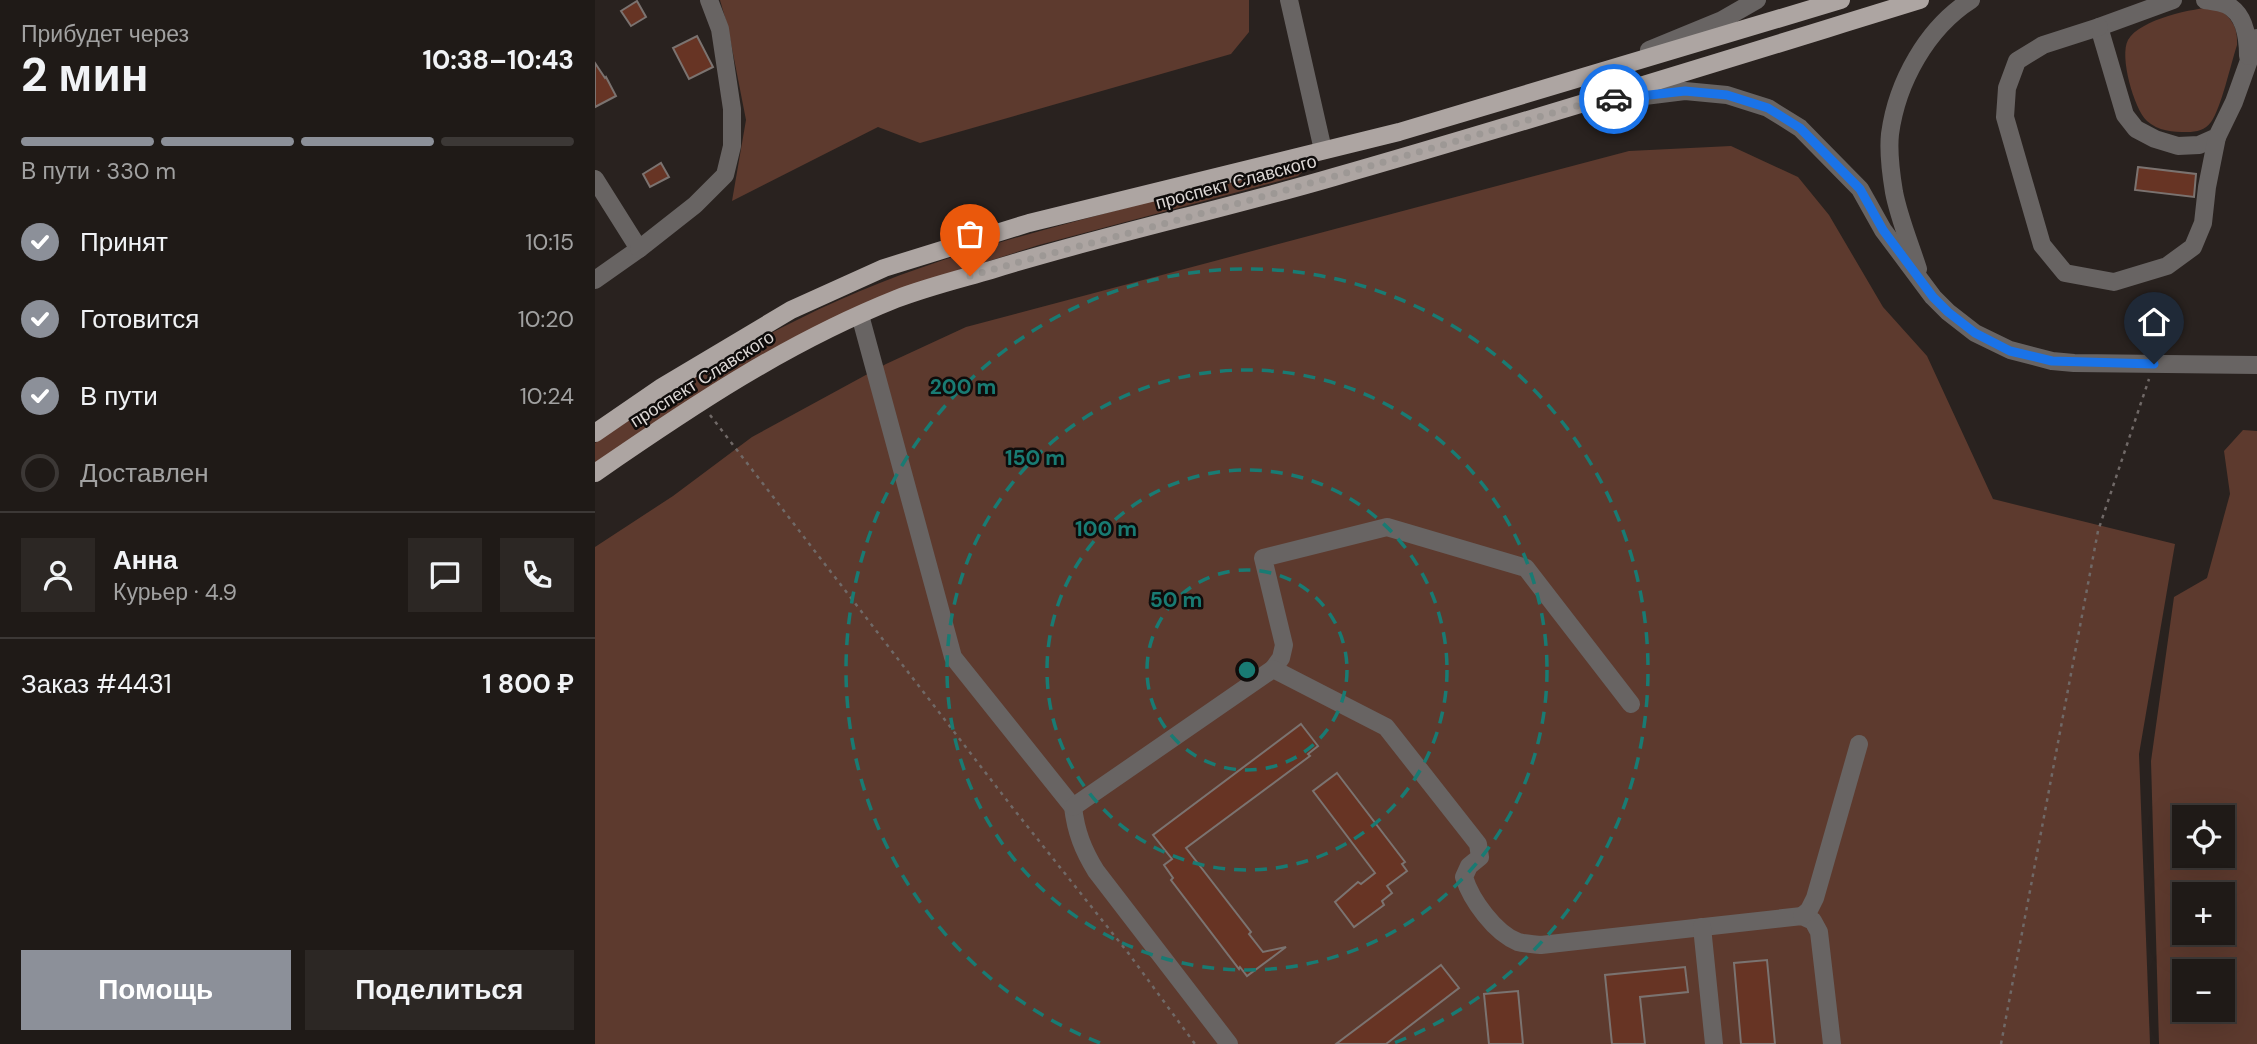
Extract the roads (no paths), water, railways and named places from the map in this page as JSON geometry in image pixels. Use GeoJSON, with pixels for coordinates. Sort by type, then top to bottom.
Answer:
{"type":"FeatureCollection","features":[{"type":"Feature","properties":{"kind":"main road","name":"проспект Славского"},"geometry":{"type":"LineString","coordinates":[[595,433],[663,387],[791,310],[884,268],[1029,223],[1399,132],[1841,0]]}},
{"type":"Feature","properties":{"kind":"main road","name":"проспект Славского"},"geometry":{"type":"LineString","coordinates":[[595,473],[700,402],[809,338],[899,298],[1041,254],[1192,217],[1321,181],[1590,102],[1920,0]]}},
{"type":"Feature","properties":{"kind":"street"},"geometry":{"type":"LineString","coordinates":[[595,281],[695,205],[725,175],[732,146],[732,108],[720,29],[709,0]]}},
{"type":"Feature","properties":{"kind":"street"},"geometry":{"type":"LineString","coordinates":[[1289,0],[1323,150]]}},
{"type":"Feature","properties":{"kind":"street"},"geometry":{"type":"LineString","coordinates":[[1585,76],[1723,20],[1757,0]]}},
{"type":"Feature","properties":{"kind":"street"},"geometry":{"type":"LineString","coordinates":[[1922,282],[1894,195],[1890,157],[1893,114],[1917,56],[1935,32],[1971,0]]}},
{"type":"Feature","properties":{"kind":"street"},"geometry":{"type":"LineString","coordinates":[[2173,0],[2043,45],[2017,61],[2007,88],[2005,117],[2042,245],[2065,273],[2114,282],[2167,266],[2193,247],[2203,223],[2205,195],[2217,137],[2234,102],[2257,38]]}},
{"type":"Feature","properties":{"kind":"street"},"geometry":{"type":"LineString","coordinates":[[2205,0],[2227,5],[2238,15],[2245,31],[2248,63]]}},
{"type":"Feature","properties":{"kind":"street"},"geometry":{"type":"LineString","coordinates":[[2099,27],[2125,115],[2136,129],[2155,139],[2178,146],[2199,145],[2217,137]]}},
{"type":"Feature","properties":{"kind":"street"},"geometry":{"type":"LineString","coordinates":[[1590,102],[1685,91],[1727,95],[1768,108],[1800,128],[1860,189],[1883,230],[1948,312],[1975,333],[2025,356],[2074,363],[2257,365]]}},
{"type":"Feature","properties":{"kind":"street"},"geometry":{"type":"LineString","coordinates":[[595,180],[639,248]]}},
{"type":"Feature","properties":{"kind":"street"},"geometry":{"type":"LineString","coordinates":[[860,315],[953,657],[1073,807],[1082,848],[1096,871],[1229,1044]]}},
{"type":"Feature","properties":{"kind":"street"},"geometry":{"type":"LineString","coordinates":[[1073,807],[1273,669],[1281,658],[1283,645],[1263,558],[1387,527],[1526,568],[1632,704]]}},
{"type":"Feature","properties":{"kind":"street"},"geometry":{"type":"LineString","coordinates":[[1273,669],[1386,727],[1478,844],[1479,857],[1469,866],[1464,877],[1468,891],[1499,931],[1520,942],[1541,945],[1802,916],[1813,921],[1819,932],[1832,1044]]}},
{"type":"Feature","properties":{"kind":"street"},"geometry":{"type":"LineString","coordinates":[[1802,916],[1809,910],[1815,898],[1859,744]]}},
{"type":"Feature","properties":{"kind":"street"},"geometry":{"type":"LineString","coordinates":[[1702,927],[1714,1044]]}}]}
